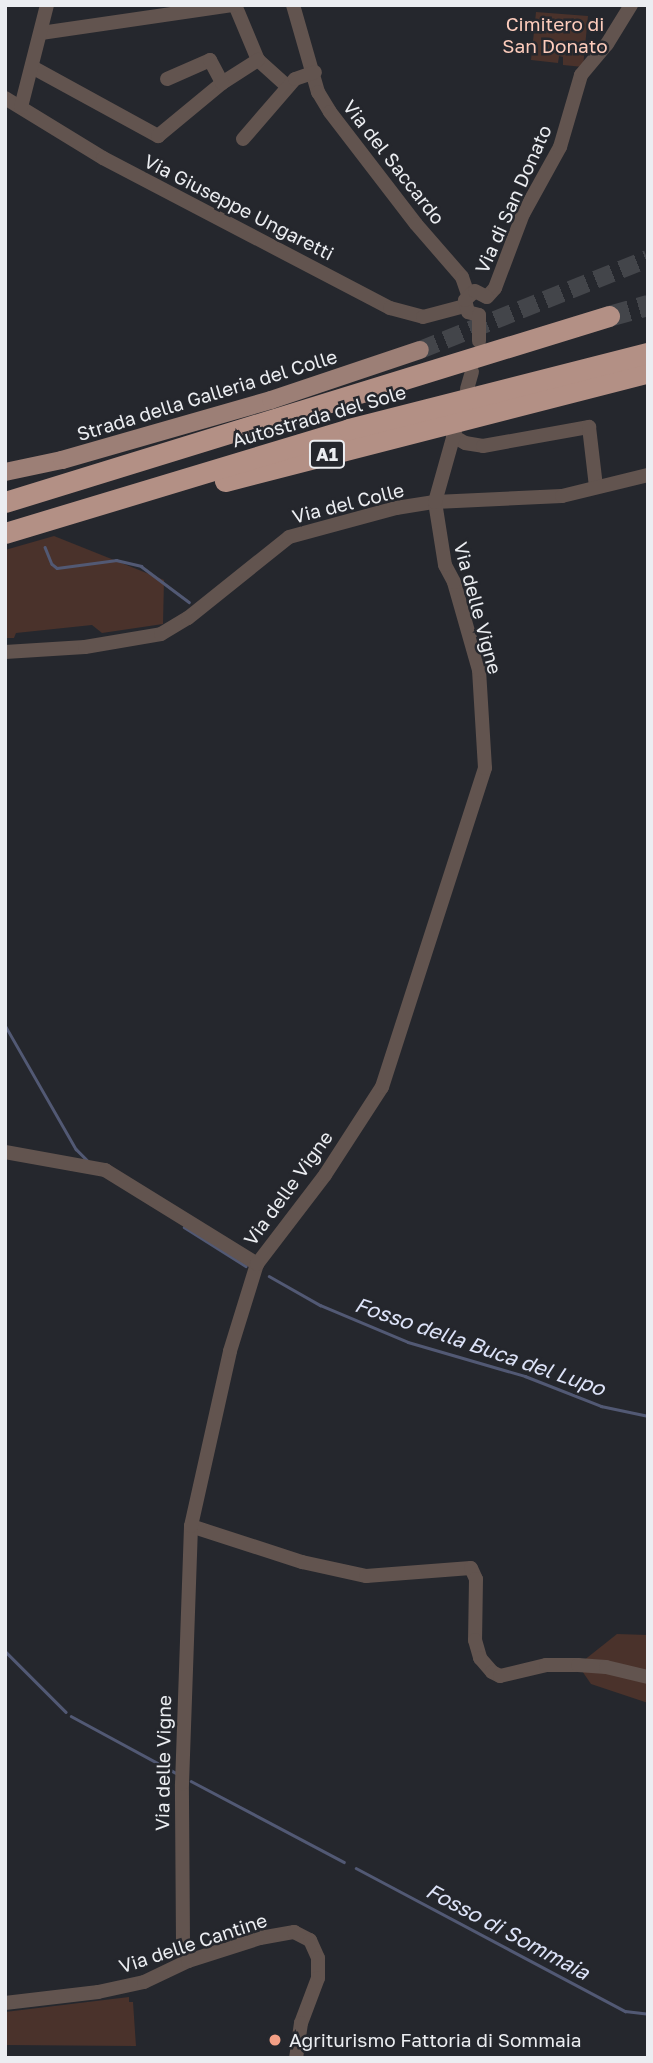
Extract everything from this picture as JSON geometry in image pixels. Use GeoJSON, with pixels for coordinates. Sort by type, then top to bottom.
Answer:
{"type":"FeatureCollection","features":[{"type":"Feature","properties":{"kind":"highway","name":"Autostrada del Sole"},"geometry":{"type":"LineString","coordinates":[[5,502],[609,316]]}},
{"type":"Feature","properties":{"kind":"highway","name":"Autostrada del Sole"},"geometry":{"type":"LineString","coordinates":[[5,533],[349,429],[648,353]]}},
{"type":"Feature","properties":{"kind":"highway","name":"Autostrada del Sole"},"geometry":{"type":"LineString","coordinates":[[5,533],[648,372]]}},
{"type":"Feature","properties":{"kind":"main road","name":"Strada della Galleria del Colle"},"geometry":{"type":"LineString","coordinates":[[5,472],[62,460],[259,403],[420,350]]}},
{"type":"Feature","properties":{"kind":"street"},"geometry":{"type":"LineString","coordinates":[[21,107],[47,5]]}},
{"type":"Feature","properties":{"kind":"street"},"geometry":{"type":"LineString","coordinates":[[41,33],[234,5],[258,60],[288,87]]}},
{"type":"Feature","properties":{"kind":"street","name":"Via del Saccardo"},"geometry":{"type":"LineString","coordinates":[[293,5],[315,72],[318,92],[330,112],[416,224],[462,277],[466,300]]}},
{"type":"Feature","properties":{"kind":"street","name":"Via di San Donato"},"geometry":{"type":"LineString","coordinates":[[487,297],[495,288],[523,214],[560,147],[582,75],[607,44],[631,5]]}},
{"type":"Feature","properties":{"kind":"street"},"geometry":{"type":"LineString","coordinates":[[167,79],[210,60],[222,83]]}},
{"type":"Feature","properties":{"kind":"street"},"geometry":{"type":"LineString","coordinates":[[32,67],[158,136],[222,83],[258,60]]}},
{"type":"Feature","properties":{"kind":"street"},"geometry":{"type":"LineString","coordinates":[[243,139],[295,79],[315,72]]}},
{"type":"Feature","properties":{"kind":"street","name":"Via Giuseppe Ungaretti"},"geometry":{"type":"LineString","coordinates":[[5,98],[103,158],[390,308],[423,317],[466,300]]}},
{"type":"Feature","properties":{"kind":"street"},"geometry":{"type":"LineString","coordinates":[[479,315],[468,312],[466,300],[478,291],[487,297],[488,307],[479,315],[479,341]]}},
{"type":"Feature","properties":{"kind":"street"},"geometry":{"type":"LineString","coordinates":[[467,389],[472,372]]}},
{"type":"Feature","properties":{"kind":"street"},"geometry":{"type":"LineString","coordinates":[[435,502],[454,433],[465,443],[483,446],[589,427],[596,487]]}},
{"type":"Feature","properties":{"kind":"street","name":"Via del Colle"},"geometry":{"type":"LineString","coordinates":[[5,652],[85,647],[161,634],[188,618],[289,537],[396,508],[435,502],[562,496],[648,475]]}},
{"type":"Feature","properties":{"kind":"street","name":"Via delle Vigne"},"geometry":{"type":"LineString","coordinates":[[188,1961],[183,1943],[181,1874],[183,1691],[191,1526],[230,1351],[257,1264],[325,1175],[382,1087],[485,768],[479,670],[454,583],[445,565],[435,502]]}},
{"type":"Feature","properties":{"kind":"street"},"geometry":{"type":"LineString","coordinates":[[5,1152],[105,1170],[257,1264]]}},
{"type":"Feature","properties":{"kind":"street"},"geometry":{"type":"LineString","coordinates":[[191,1526],[302,1562],[366,1576],[471,1568],[476,1579],[474,1640],[480,1658],[492,1672],[500,1676],[546,1665],[578,1665],[606,1667],[648,1677]]}},
{"type":"Feature","properties":{"kind":"street","name":"Via delle Cantine"},"geometry":{"type":"LineString","coordinates":[[5,2003],[98,1992],[144,1982],[188,1961],[260,1938],[294,1932],[310,1940],[318,1958],[318,1978],[301,2023],[296,2058]]}},
{"type":"Feature","properties":{"kind":"green space","name":"Cimitero di San Donato"},"geometry":{"type":"Polygon","coordinates":[[[536,12],[588,16],[583,67],[563,65],[563,57],[559,56],[558,63],[531,60],[536,12]]]}},
{"type":"Feature","properties":{"kind":"green space"},"geometry":{"type":"Polygon","coordinates":[[[54,536],[164,580],[163,624],[102,633],[92,625],[16,633],[14,638],[5,638],[5,550],[54,536]]]}},
{"type":"Feature","properties":{"kind":"green space"},"geometry":{"type":"Polygon","coordinates":[[[617,1634],[648,1635],[648,1703],[591,1684],[578,1665],[617,1634]]]}},
{"type":"Feature","properties":{"kind":"green space"},"geometry":{"type":"Polygon","coordinates":[[[129,1997],[129,2002],[133,2002],[136,2046],[5,2045],[5,2012],[129,1997]]]}},
{"type":"Feature","properties":{"kind":"waterway"},"geometry":{"type":"LineString","coordinates":[[45,547],[52,564],[57,568],[116,560],[141,566],[189,602]]}},
{"type":"Feature","properties":{"kind":"waterway","name":"Fosso della Buca del Lupo"},"geometry":{"type":"LineString","coordinates":[[5,1025],[76,1149],[89,1162]]}},
{"type":"Feature","properties":{"kind":"waterway","name":"Fosso della Buca del Lupo"},"geometry":{"type":"LineString","coordinates":[[184,1227],[246,1266]]}},
{"type":"Feature","properties":{"kind":"waterway","name":"Fosso della Buca del Lupo"},"geometry":{"type":"LineString","coordinates":[[269,1276],[320,1305],[408,1342],[525,1376],[601,1406],[648,1416]]}},
{"type":"Feature","properties":{"kind":"waterway","name":"Fosso di Sommaia"},"geometry":{"type":"LineString","coordinates":[[5,1651],[66,1712]]}},
{"type":"Feature","properties":{"kind":"waterway","name":"Fosso di Sommaia"},"geometry":{"type":"LineString","coordinates":[[71,1716],[178,1774]]}},
{"type":"Feature","properties":{"kind":"waterway","name":"Fosso di Sommaia"},"geometry":{"type":"LineString","coordinates":[[191,1781],[344,1862]]}},
{"type":"Feature","properties":{"kind":"waterway","name":"Fosso di Sommaia"},"geometry":{"type":"LineString","coordinates":[[356,1868],[625,2011],[648,2014]]}},
{"type":"Feature","properties":{"kind":"tunnel"},"geometry":{"type":"LineString","coordinates":[[420,350],[648,259]]}},
{"type":"Feature","properties":{"kind":"tunnel"},"geometry":{"type":"LineString","coordinates":[[609,316],[648,305]]}},
{"type":"Feature","properties":{"kind":"place","name":"Agriturismo Fattoria di Sommaia"},"geometry":{"type":"Point","coordinates":[275,2040]}}]}
